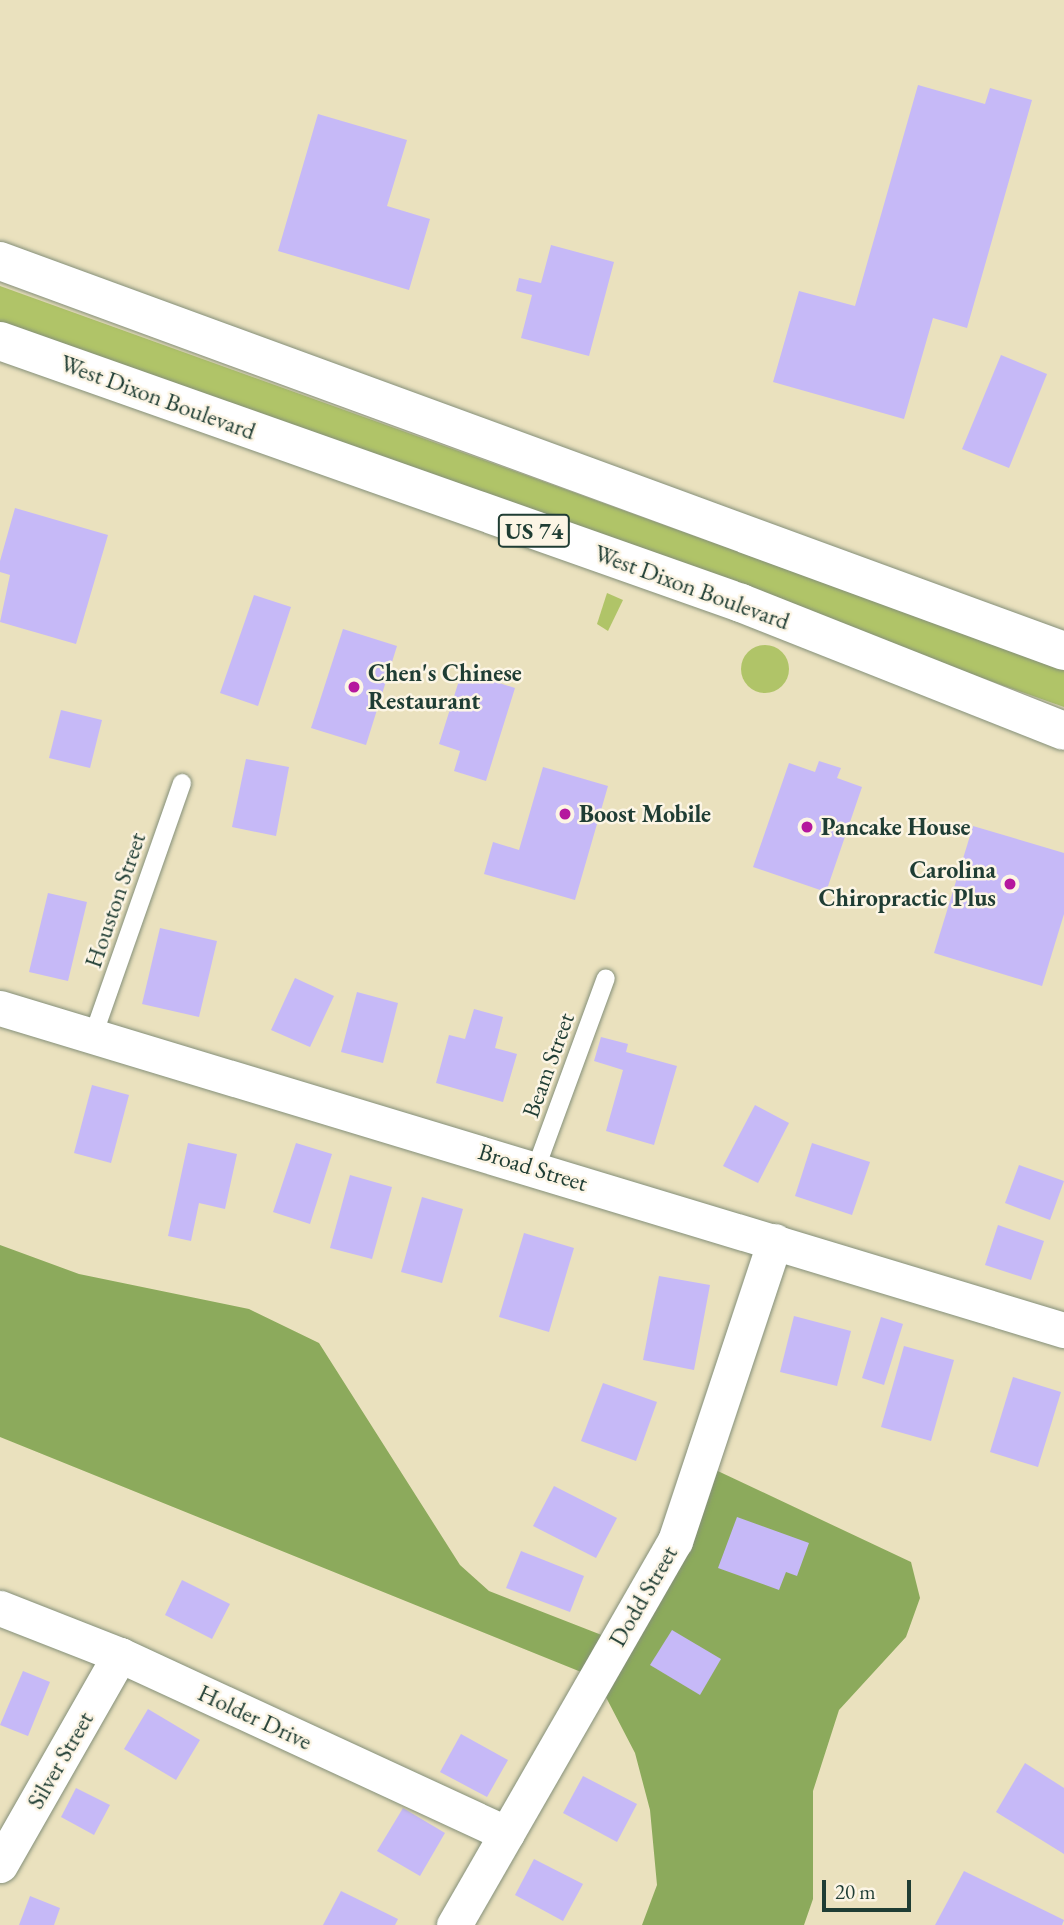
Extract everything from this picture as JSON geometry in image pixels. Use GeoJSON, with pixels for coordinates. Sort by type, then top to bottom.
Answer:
{"type":"FeatureCollection","features":[{"type":"Feature","properties":{"kind":"highway"},"geometry":{"type":"LineString","coordinates":[[0,261],[1064,651]]}},
{"type":"Feature","properties":{"kind":"highway","name":"West Dixon Boulevard"},"geometry":{"type":"LineString","coordinates":[[0,341],[741,603],[1064,731]]}},
{"type":"Feature","properties":{"kind":"street","name":"Broad Street"},"geometry":{"type":"LineString","coordinates":[[0,1008],[94,1033],[775,1241],[1062,1323]]}},
{"type":"Feature","properties":{"kind":"street","name":"Dodd Street"},"geometry":{"type":"LineString","coordinates":[[454,1925],[675,1541],[775,1241]]}},
{"type":"Feature","properties":{"kind":"street","name":"Holder Drive"},"geometry":{"type":"LineString","coordinates":[[0,1608],[120,1655],[507,1834]]}},
{"type":"Feature","properties":{"kind":"street","name":"Silver Street"},"geometry":{"type":"LineString","coordinates":[[0,1865],[120,1655]]}},
{"type":"Feature","properties":{"kind":"lane","name":"Houston Street"},"geometry":{"type":"LineString","coordinates":[[94,1033],[182,783]]}},
{"type":"Feature","properties":{"kind":"lane","name":"Beam Street"},"geometry":{"type":"LineString","coordinates":[[536,1168],[606,978]]}},
{"type":"Feature","properties":{"kind":"green space"},"geometry":{"type":"Polygon","coordinates":[[[0,286],[1064,669],[1064,707],[0,329],[0,286]]]}},
{"type":"Feature","properties":{"kind":"green space"},"geometry":{"type":"Polygon","coordinates":[[[607,593],[623,600],[608,631],[597,624],[607,593]]]}},
{"type":"Feature","properties":{"kind":"green space"},"geometry":{"type":"Polygon","coordinates":[[[765,645],[782,652],[789,669],[782,686],[765,693],[748,686],[741,669],[748,652],[765,645]]]}},
{"type":"Feature","properties":{"kind":"green space"},"geometry":{"type":"Polygon","coordinates":[[[0,1245],[79,1274],[249,1309],[319,1343],[460,1565],[489,1591],[617,1641],[705,1465],[911,1562],[920,1598],[906,1637],[839,1710],[813,1791],[813,1899],[804,1925],[642,1925],[657,1885],[650,1810],[635,1753],[596,1678],[0,1437],[0,1245]]]}},
{"type":"Feature","properties":{"kind":"building"},"geometry":{"type":"Polygon","coordinates":[[[918,85],[985,104],[990,88],[1032,100],[967,328],[933,318],[904,419],[773,382],[799,291],[855,306],[918,85]]]}},
{"type":"Feature","properties":{"kind":"building"},"geometry":{"type":"Polygon","coordinates":[[[318,114],[407,140],[387,206],[430,219],[409,290],[278,251],[318,114]]]}},
{"type":"Feature","properties":{"kind":"building"},"geometry":{"type":"Polygon","coordinates":[[[551,245],[614,262],[589,356],[521,338],[532,295],[516,291],[519,278],[541,283],[551,245]]]}},
{"type":"Feature","properties":{"kind":"building"},"geometry":{"type":"Polygon","coordinates":[[[1001,355],[1047,374],[1009,468],[962,449],[1001,355]]]}},
{"type":"Feature","properties":{"kind":"building"},"geometry":{"type":"Polygon","coordinates":[[[15,508],[108,535],[76,644],[0,622],[10,575],[0,572],[0,561],[15,508]]]}},
{"type":"Feature","properties":{"kind":"building"},"geometry":{"type":"Polygon","coordinates":[[[254,595],[291,607],[258,706],[220,693],[254,595]]]}},
{"type":"Feature","properties":{"kind":"building","name":"Chen's Chinese Restaurant"},"geometry":{"type":"Polygon","coordinates":[[[343,629],[397,646],[366,745],[311,728],[343,629]]]}},
{"type":"Feature","properties":{"kind":"building"},"geometry":{"type":"Polygon","coordinates":[[[462,671],[515,688],[486,781],[454,771],[460,751],[439,744],[462,671]]]}},
{"type":"Feature","properties":{"kind":"building"},"geometry":{"type":"Polygon","coordinates":[[[61,710],[102,720],[90,768],[49,758],[61,710]]]}},
{"type":"Feature","properties":{"kind":"building"},"geometry":{"type":"Polygon","coordinates":[[[246,759],[289,767],[276,836],[232,827],[246,759]]]}},
{"type":"Feature","properties":{"kind":"building","name":"Pancake House"},"geometry":{"type":"Polygon","coordinates":[[[819,761],[841,768],[837,778],[862,787],[826,892],[753,867],[789,763],[815,772],[819,761]]]}},
{"type":"Feature","properties":{"kind":"building","name":"Boost Mobile"},"geometry":{"type":"Polygon","coordinates":[[[543,767],[608,786],[575,900],[484,874],[493,842],[519,850],[543,767]]]}},
{"type":"Feature","properties":{"kind":"building","name":"Carolina Chiropractic Plus"},"geometry":{"type":"Polygon","coordinates":[[[973,826],[1064,853],[1064,914],[1042,986],[934,953],[973,826]]]}},
{"type":"Feature","properties":{"kind":"building"},"geometry":{"type":"Polygon","coordinates":[[[48,893],[87,902],[68,981],[29,972],[48,893]]]}},
{"type":"Feature","properties":{"kind":"building"},"geometry":{"type":"Polygon","coordinates":[[[160,928],[217,941],[199,1017],[142,1004],[160,928]]]}},
{"type":"Feature","properties":{"kind":"building"},"geometry":{"type":"Polygon","coordinates":[[[295,978],[334,996],[310,1047],[271,1030],[295,978]]]}},
{"type":"Feature","properties":{"kind":"building"},"geometry":{"type":"Polygon","coordinates":[[[357,992],[398,1003],[383,1063],[341,1052],[357,992]]]}},
{"type":"Feature","properties":{"kind":"building"},"geometry":{"type":"Polygon","coordinates":[[[474,1009],[503,1017],[495,1048],[517,1054],[503,1102],[436,1083],[449,1035],[465,1039],[474,1009]]]}},
{"type":"Feature","properties":{"kind":"building"},"geometry":{"type":"Polygon","coordinates":[[[601,1037],[628,1044],[626,1052],[677,1066],[654,1145],[606,1131],[623,1070],[594,1061],[601,1037]]]}},
{"type":"Feature","properties":{"kind":"building"},"geometry":{"type":"Polygon","coordinates":[[[92,1085],[129,1095],[111,1163],[74,1153],[92,1085]]]}},
{"type":"Feature","properties":{"kind":"building"},"geometry":{"type":"Polygon","coordinates":[[[755,1105],[789,1123],[758,1183],[723,1166],[755,1105]]]}},
{"type":"Feature","properties":{"kind":"building"},"geometry":{"type":"Polygon","coordinates":[[[188,1143],[237,1154],[225,1209],[199,1203],[191,1241],[168,1236],[188,1143]]]}},
{"type":"Feature","properties":{"kind":"building"},"geometry":{"type":"Polygon","coordinates":[[[296,1143],[332,1154],[310,1224],[273,1212],[296,1143]]]}},
{"type":"Feature","properties":{"kind":"building"},"geometry":{"type":"Polygon","coordinates":[[[812,1143],[870,1162],[852,1215],[795,1196],[812,1143]]]}},
{"type":"Feature","properties":{"kind":"building"},"geometry":{"type":"Polygon","coordinates":[[[1019,1165],[1064,1181],[1050,1220],[1005,1203],[1019,1165]]]}},
{"type":"Feature","properties":{"kind":"building"},"geometry":{"type":"Polygon","coordinates":[[[350,1175],[392,1187],[372,1259],[330,1248],[350,1175]]]}},
{"type":"Feature","properties":{"kind":"building"},"geometry":{"type":"Polygon","coordinates":[[[422,1197],[463,1209],[442,1283],[401,1272],[422,1197]]]}},
{"type":"Feature","properties":{"kind":"building"},"geometry":{"type":"Polygon","coordinates":[[[998,1225],[1044,1241],[1031,1280],[985,1265],[998,1225]]]}},
{"type":"Feature","properties":{"kind":"building"},"geometry":{"type":"Polygon","coordinates":[[[524,1233],[574,1248],[549,1332],[499,1317],[524,1233]]]}},
{"type":"Feature","properties":{"kind":"building"},"geometry":{"type":"Polygon","coordinates":[[[659,1276],[710,1285],[694,1370],[643,1360],[659,1276]]]}},
{"type":"Feature","properties":{"kind":"building"},"geometry":{"type":"Polygon","coordinates":[[[794,1316],[851,1331],[837,1386],[780,1372],[794,1316]]]}},
{"type":"Feature","properties":{"kind":"building"},"geometry":{"type":"Polygon","coordinates":[[[881,1317],[903,1324],[884,1385],[862,1378],[881,1317]]]}},
{"type":"Feature","properties":{"kind":"building"},"geometry":{"type":"Polygon","coordinates":[[[904,1346],[954,1360],[931,1441],[881,1427],[904,1346]]]}},
{"type":"Feature","properties":{"kind":"building"},"geometry":{"type":"Polygon","coordinates":[[[1013,1377],[1061,1392],[1038,1467],[990,1452],[1013,1377]]]}},
{"type":"Feature","properties":{"kind":"building"},"geometry":{"type":"Polygon","coordinates":[[[603,1383],[657,1402],[636,1461],[581,1441],[603,1383]]]}},
{"type":"Feature","properties":{"kind":"building"},"geometry":{"type":"Polygon","coordinates":[[[554,1486],[617,1518],[596,1558],[533,1526],[554,1486]]]}},
{"type":"Feature","properties":{"kind":"building"},"geometry":{"type":"Polygon","coordinates":[[[737,1517],[809,1543],[797,1576],[786,1572],[779,1590],[718,1568],[737,1517]]]}},
{"type":"Feature","properties":{"kind":"building"},"geometry":{"type":"Polygon","coordinates":[[[521,1551],[584,1576],[570,1612],[506,1588],[521,1551]]]}},
{"type":"Feature","properties":{"kind":"building"},"geometry":{"type":"Polygon","coordinates":[[[182,1580],[230,1604],[212,1639],[165,1615],[182,1580]]]}},
{"type":"Feature","properties":{"kind":"building"},"geometry":{"type":"Polygon","coordinates":[[[672,1630],[721,1659],[700,1695],[650,1665],[672,1630]]]}},
{"type":"Feature","properties":{"kind":"building"},"geometry":{"type":"Polygon","coordinates":[[[23,1671],[50,1682],[28,1736],[0,1725],[23,1671]]]}},
{"type":"Feature","properties":{"kind":"building"},"geometry":{"type":"Polygon","coordinates":[[[148,1709],[200,1740],[176,1780],[124,1749],[148,1709]]]}},
{"type":"Feature","properties":{"kind":"building"},"geometry":{"type":"Polygon","coordinates":[[[461,1734],[508,1760],[487,1797],[440,1772],[461,1734]]]}},
{"type":"Feature","properties":{"kind":"building"},"geometry":{"type":"Polygon","coordinates":[[[1025,1763],[1064,1788],[1064,1854],[996,1812],[1025,1763]]]}},
{"type":"Feature","properties":{"kind":"building"},"geometry":{"type":"Polygon","coordinates":[[[583,1776],[637,1804],[617,1842],[563,1813],[583,1776]]]}},
{"type":"Feature","properties":{"kind":"building"},"geometry":{"type":"Polygon","coordinates":[[[76,1788],[110,1805],[94,1835],[61,1817],[76,1788]]]}},
{"type":"Feature","properties":{"kind":"building"},"geometry":{"type":"Polygon","coordinates":[[[403,1808],[445,1833],[420,1876],[377,1851],[403,1808]]]}},
{"type":"Feature","properties":{"kind":"building"},"geometry":{"type":"Polygon","coordinates":[[[534,1859],[583,1884],[563,1921],[515,1895],[534,1859]]]}},
{"type":"Feature","properties":{"kind":"building"},"geometry":{"type":"Polygon","coordinates":[[[964,1871],[1064,1920],[1062,1925],[935,1925],[964,1871]]]}},
{"type":"Feature","properties":{"kind":"building"},"geometry":{"type":"Polygon","coordinates":[[[341,1891],[398,1919],[395,1925],[323,1925],[341,1891]]]}},
{"type":"Feature","properties":{"kind":"building"},"geometry":{"type":"Polygon","coordinates":[[[30,1896],[60,1908],[54,1925],[19,1925],[30,1896]]]}},
{"type":"Feature","properties":{"kind":"place","name":"Chen's Chinese Restaurant"},"geometry":{"type":"Point","coordinates":[354,687]}},
{"type":"Feature","properties":{"kind":"place","name":"Boost Mobile"},"geometry":{"type":"Point","coordinates":[565,814]}},
{"type":"Feature","properties":{"kind":"place","name":"Pancake House"},"geometry":{"type":"Point","coordinates":[807,827]}},
{"type":"Feature","properties":{"kind":"place","name":"Carolina Chiropractic Plus"},"geometry":{"type":"Point","coordinates":[1010,884]}}]}
